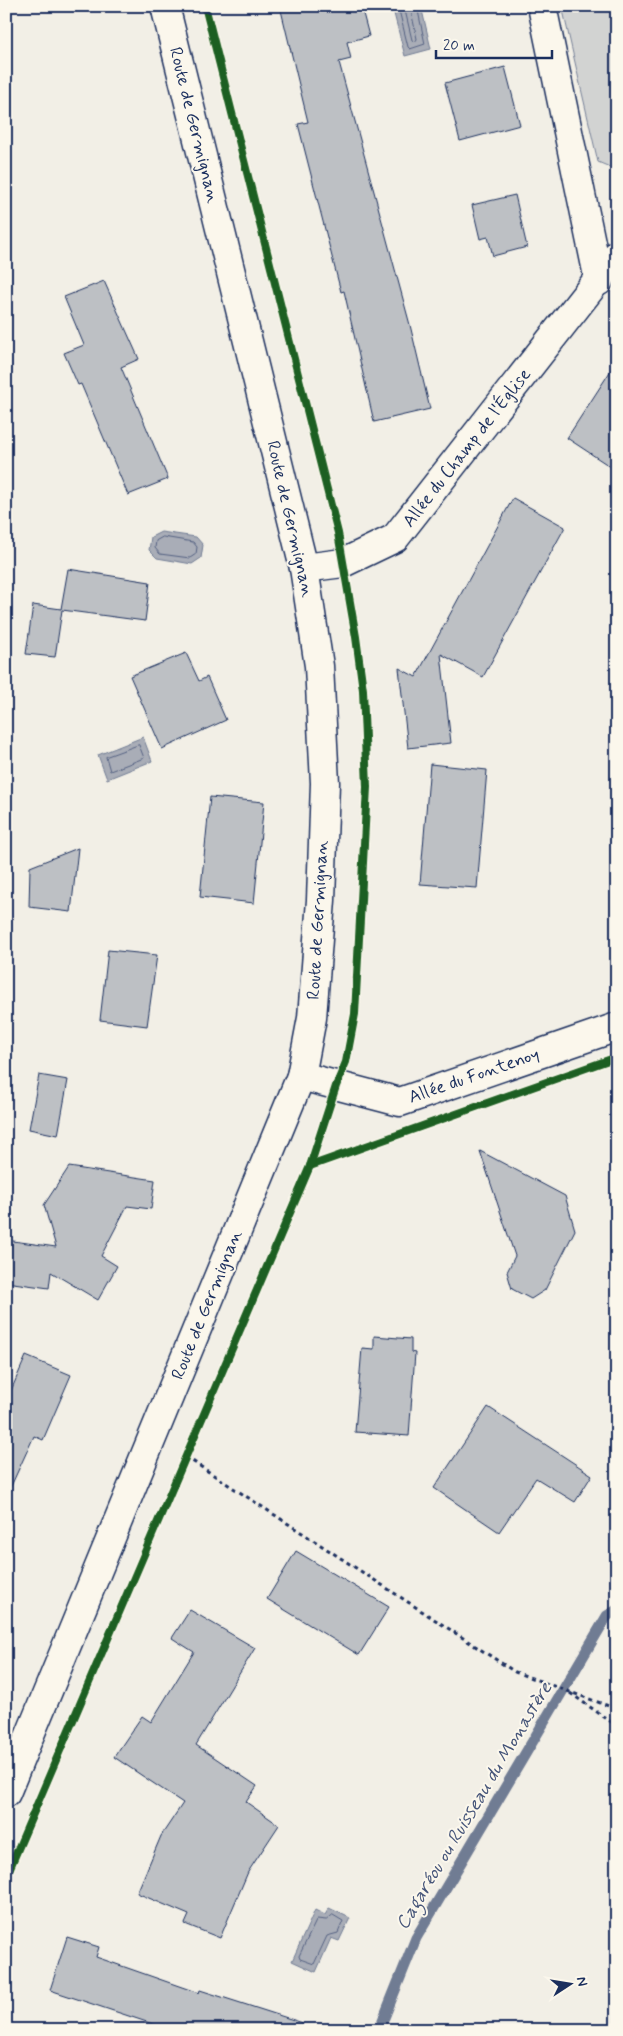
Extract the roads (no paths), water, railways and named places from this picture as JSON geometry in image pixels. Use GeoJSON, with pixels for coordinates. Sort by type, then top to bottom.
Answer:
{"type":"FeatureCollection","features":[{"type":"Feature","properties":{"kind":"street","name":"Route de Germignan"},"geometry":{"type":"LineString","coordinates":[[6,1793],[301,1076],[312,1018],[325,783],[319,666],[304,568],[165,6]]}},
{"type":"Feature","properties":{"kind":"street"},"geometry":{"type":"LineString","coordinates":[[542,6],[599,281]]}},
{"type":"Feature","properties":{"kind":"street","name":"Allée du Champ de l'Église"},"geometry":{"type":"LineString","coordinates":[[304,568],[343,562],[395,538],[599,281],[617,255]]}},
{"type":"Feature","properties":{"kind":"street","name":"Allée du Fontenoy"},"geometry":{"type":"LineString","coordinates":[[301,1076],[400,1102],[617,1027]]}},
{"type":"Feature","properties":{"kind":"water"},"geometry":{"type":"Polygon","coordinates":[[[392,6],[421,6],[431,49],[405,56],[392,6]]]}},
{"type":"Feature","properties":{"kind":"water"},"geometry":{"type":"Polygon","coordinates":[[[161,532],[196,537],[203,545],[201,558],[192,564],[157,558],[149,550],[151,537],[161,532]]]}},
{"type":"Feature","properties":{"kind":"water"},"geometry":{"type":"Polygon","coordinates":[[[143,737],[152,761],[107,779],[98,755],[143,737]]]}},
{"type":"Feature","properties":{"kind":"water"},"geometry":{"type":"Polygon","coordinates":[[[329,1908],[350,1918],[339,1941],[331,1938],[316,1972],[292,1961],[315,1910],[325,1915],[329,1908]]]}},
{"type":"Feature","properties":{"kind":"waterway","name":"Cagaréou ou Ruisseau du Monastère"},"geometry":{"type":"LineString","coordinates":[[379,2030],[416,1938],[607,1616],[617,1610]]}}]}
